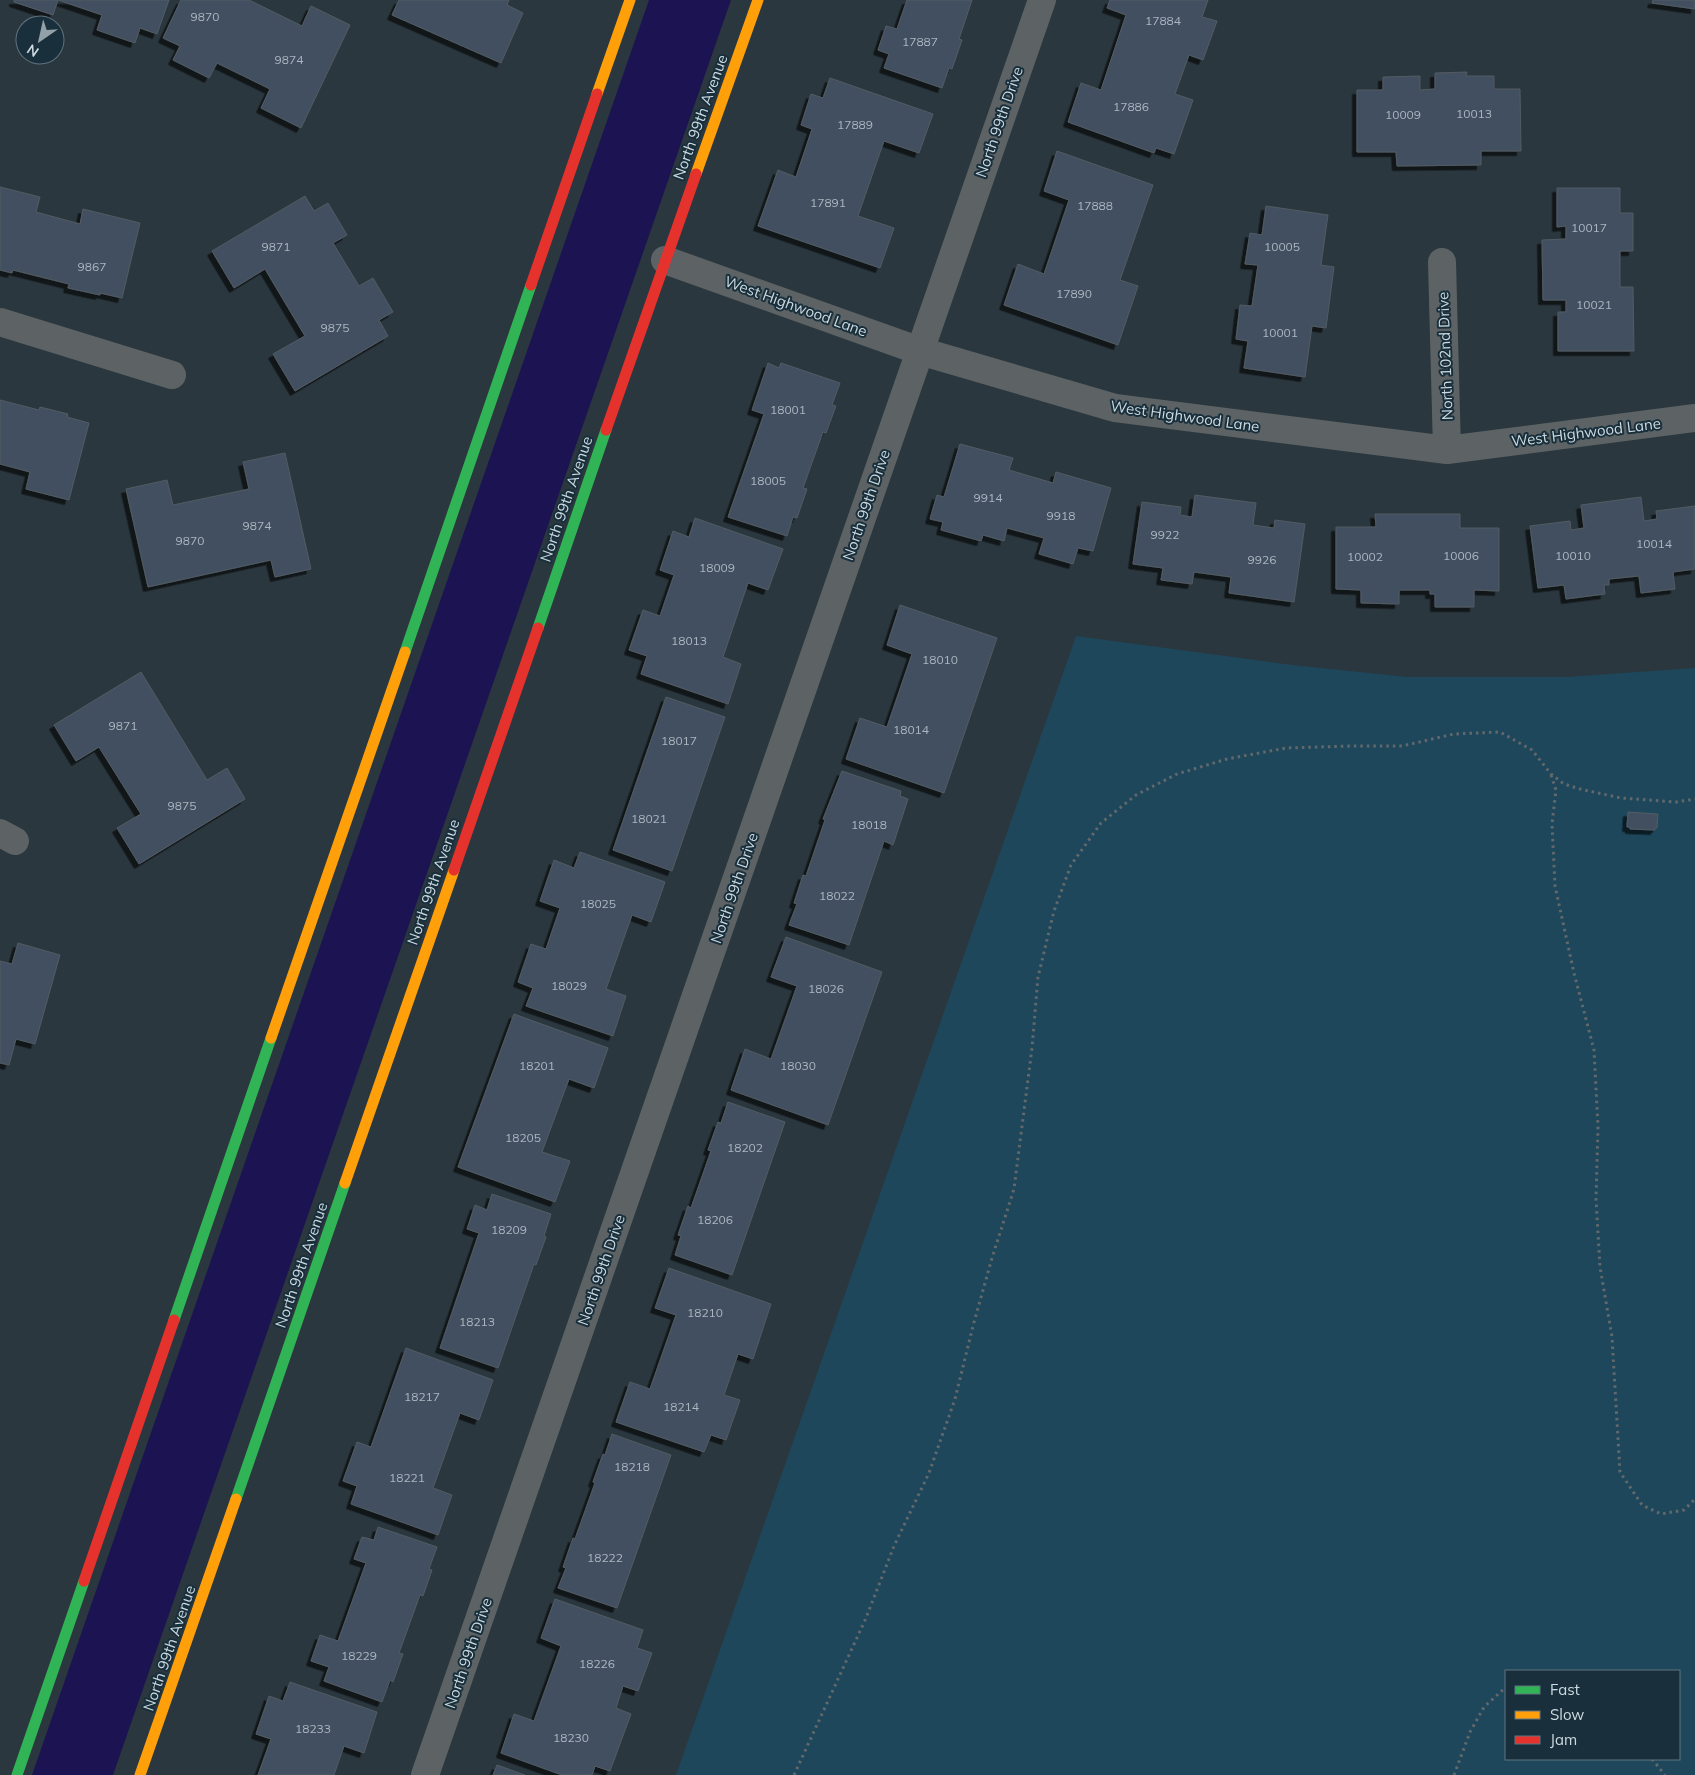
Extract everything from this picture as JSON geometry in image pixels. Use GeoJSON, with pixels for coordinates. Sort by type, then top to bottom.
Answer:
{"type":"FeatureCollection","features":[{"type":"Feature","properties":{"kind":"main road"},"geometry":{"type":"LineString","coordinates":[[17,1775],[630,0]]}},
{"type":"Feature","properties":{"kind":"main road","name":"North 99th Avenue"},"geometry":{"type":"LineString","coordinates":[[140,1775],[665,260],[758,0]]}},
{"type":"Feature","properties":{"kind":"street","name":"North 99th Drive"},"geometry":{"type":"LineString","coordinates":[[425,1775],[1042,0]]}},
{"type":"Feature","properties":{"kind":"street","name":"West Highwood Lane"},"geometry":{"type":"LineString","coordinates":[[665,260],[920,350],[1115,408],[1447,450],[1695,418]]}},
{"type":"Feature","properties":{"kind":"street","name":"North 102nd Drive"},"geometry":{"type":"LineString","coordinates":[[1442,262],[1447,450]]}},
{"type":"Feature","properties":{"kind":"street"},"geometry":{"type":"LineString","coordinates":[[0,322],[172,376]]}},
{"type":"Feature","properties":{"kind":"path"},"geometry":{"type":"LineString","coordinates":[[794,1775],[866,1618],[894,1546],[929,1473],[955,1399],[972,1326],[1014,1189],[1031,1057],[1038,976],[1054,911],[1071,865],[1100,823],[1136,795],[1178,774],[1227,758],[1286,748],[1402,746],[1454,734],[1500,732],[1532,750],[1551,774],[1564,784],[1621,798],[1676,802],[1695,799]]}},
{"type":"Feature","properties":{"kind":"path"},"geometry":{"type":"LineString","coordinates":[[1551,774],[1556,790],[1552,824],[1555,886],[1574,973],[1594,1050],[1598,1127],[1596,1198],[1600,1267],[1612,1337],[1620,1472],[1642,1504],[1661,1514],[1684,1510],[1695,1499]]}},
{"type":"Feature","properties":{"kind":"path"},"geometry":{"type":"LineString","coordinates":[[1454,1775],[1470,1732],[1484,1707],[1505,1687]]}},
{"type":"Feature","properties":{"kind":"path"},"geometry":{"type":"LineString","coordinates":[[1653,1760],[1665,1775]]}},
{"type":"Feature","properties":{"kind":"shaded area"},"geometry":{"type":"Polygon","coordinates":[[[649,0],[731,0],[113,1775],[32,1775],[649,0]]]}},
{"type":"Feature","properties":{"kind":"shaded area"},"geometry":{"type":"Polygon","coordinates":[[[1076,636],[1292,665],[1408,677],[1566,677],[1695,668],[1695,1775],[676,1775],[1076,636]]]}},
{"type":"Feature","properties":{"kind":"building"},"geometry":{"type":"Polygon","coordinates":[[[14,0],[58,0],[53,15],[14,2],[14,0]]]}},
{"type":"Feature","properties":{"kind":"building"},"geometry":{"type":"Polygon","coordinates":[[[58,0],[169,0],[157,34],[140,28],[135,43],[97,30],[102,15],[58,0]]]}},
{"type":"Feature","properties":{"kind":"building"},"geometry":{"type":"Polygon","coordinates":[[[181,0],[249,0],[302,26],[311,6],[350,25],[301,128],[261,108],[270,89],[217,63],[209,78],[173,60],[180,46],[163,38],[181,0]]]}},
{"type":"Feature","properties":{"kind":"building"},"geometry":{"type":"Polygon","coordinates":[[[399,0],[509,0],[507,5],[523,13],[501,63],[392,15],[399,0]]]}},
{"type":"Feature","properties":{"kind":"building"},"geometry":{"type":"Polygon","coordinates":[[[907,0],[972,0],[959,39],[962,40],[952,69],[949,68],[942,88],[884,68],[889,54],[878,50],[886,26],[897,29],[907,0]]]}},
{"type":"Feature","properties":{"kind":"building"},"geometry":{"type":"Polygon","coordinates":[[[1110,0],[1208,0],[1202,17],[1217,21],[1203,60],[1189,55],[1175,94],[1193,100],[1174,154],[1156,148],[1154,153],[1068,122],[1081,83],[1101,90],[1126,15],[1107,8],[1110,0]]]}},
{"type":"Feature","properties":{"kind":"building"},"geometry":{"type":"Polygon","coordinates":[[[1653,0],[1695,0],[1695,9],[1652,3],[1653,0]]]}},
{"type":"Feature","properties":{"kind":"building"},"geometry":{"type":"Polygon","coordinates":[[[1467,72],[1466,76],[1494,76],[1494,89],[1520,89],[1521,151],[1481,151],[1481,165],[1397,166],[1396,152],[1357,152],[1357,90],[1383,90],[1383,77],[1420,76],[1420,90],[1435,89],[1435,73],[1467,72]]]}},
{"type":"Feature","properties":{"kind":"building"},"geometry":{"type":"Polygon","coordinates":[[[830,78],[933,114],[919,153],[884,141],[858,216],[894,228],[880,268],[758,226],[778,170],[796,177],[812,129],[801,125],[811,94],[823,98],[830,78]]]}},
{"type":"Feature","properties":{"kind":"building"},"geometry":{"type":"Polygon","coordinates":[[[1057,151],[1153,185],[1120,280],[1138,286],[1118,345],[1004,305],[1018,264],[1044,274],[1069,200],[1044,191],[1057,151]]]}},
{"type":"Feature","properties":{"kind":"building"},"geometry":{"type":"Polygon","coordinates":[[[0,187],[40,197],[36,212],[80,224],[83,209],[140,223],[122,298],[68,288],[69,284],[13,270],[12,273],[0,270],[0,187]]]}},
{"type":"Feature","properties":{"kind":"building"},"geometry":{"type":"Polygon","coordinates":[[[1557,188],[1620,188],[1620,213],[1633,213],[1633,251],[1620,251],[1620,287],[1633,287],[1634,351],[1558,351],[1558,312],[1566,312],[1566,300],[1543,300],[1542,240],[1566,239],[1566,226],[1557,227],[1557,188]]]}},
{"type":"Feature","properties":{"kind":"building"},"geometry":{"type":"Polygon","coordinates":[[[305,196],[314,211],[328,203],[347,235],[333,243],[359,286],[373,278],[393,312],[379,320],[388,336],[295,391],[273,354],[305,336],[265,269],[234,288],[212,251],[305,196]]]}},
{"type":"Feature","properties":{"kind":"building"},"geometry":{"type":"Polygon","coordinates":[[[1266,206],[1328,215],[1321,265],[1334,267],[1326,328],[1312,326],[1305,377],[1244,368],[1248,341],[1236,339],[1240,305],[1252,306],[1258,265],[1245,264],[1250,233],[1262,235],[1266,206]]]}},
{"type":"Feature","properties":{"kind":"building"},"geometry":{"type":"Polygon","coordinates":[[[768,363],[779,368],[781,363],[840,383],[832,405],[836,406],[826,433],[823,432],[803,488],[807,489],[797,518],[793,517],[787,536],[728,517],[764,414],[752,410],[768,363]]]}},
{"type":"Feature","properties":{"kind":"building"},"geometry":{"type":"Polygon","coordinates":[[[0,400],[39,410],[40,407],[68,414],[67,417],[89,423],[69,500],[26,489],[30,472],[0,464],[0,400]]]}},
{"type":"Feature","properties":{"kind":"building"},"geometry":{"type":"Polygon","coordinates":[[[960,444],[1013,458],[1009,470],[1053,483],[1056,472],[1111,488],[1093,551],[1078,548],[1073,564],[1039,554],[1044,538],[1007,528],[1004,541],[983,535],[981,541],[941,530],[943,522],[930,519],[937,495],[944,497],[960,444]]]}},
{"type":"Feature","properties":{"kind":"building"},"geometry":{"type":"Polygon","coordinates":[[[285,453],[311,569],[275,577],[271,560],[148,587],[126,489],[167,480],[173,505],[249,489],[243,462],[285,453]]]}},
{"type":"Feature","properties":{"kind":"building"},"geometry":{"type":"Polygon","coordinates":[[[1195,495],[1256,503],[1253,525],[1274,528],[1275,520],[1305,524],[1294,602],[1229,593],[1231,577],[1194,572],[1192,584],[1161,580],[1163,568],[1133,564],[1142,502],[1181,507],[1180,515],[1192,517],[1195,495]]]}},
{"type":"Feature","properties":{"kind":"building"},"geometry":{"type":"Polygon","coordinates":[[[1641,497],[1644,521],[1657,519],[1656,511],[1695,506],[1695,569],[1673,572],[1675,589],[1641,593],[1639,576],[1609,579],[1609,585],[1604,585],[1605,594],[1566,599],[1564,585],[1538,588],[1530,526],[1570,521],[1571,530],[1584,528],[1581,505],[1641,497]]]}},
{"type":"Feature","properties":{"kind":"building"},"geometry":{"type":"Polygon","coordinates":[[[1375,514],[1460,514],[1460,528],[1499,528],[1499,591],[1474,590],[1474,607],[1435,607],[1435,594],[1430,594],[1430,590],[1399,590],[1399,604],[1361,603],[1361,590],[1336,589],[1336,527],[1376,527],[1375,514]]]}},
{"type":"Feature","properties":{"kind":"building"},"geometry":{"type":"Polygon","coordinates":[[[695,518],[783,549],[768,590],[748,583],[723,657],[741,664],[728,704],[641,674],[647,656],[629,650],[643,610],[660,616],[674,575],[660,570],[673,531],[689,537],[695,518]]]}},
{"type":"Feature","properties":{"kind":"building"},"geometry":{"type":"Polygon","coordinates":[[[900,605],[997,638],[944,793],[846,759],[860,718],[887,727],[912,654],[887,645],[900,605]]]}},
{"type":"Feature","properties":{"kind":"building"},"geometry":{"type":"Polygon","coordinates":[[[141,672],[207,780],[227,768],[245,799],[139,864],[117,828],[141,814],[99,747],[76,761],[54,725],[141,672]]]}},
{"type":"Feature","properties":{"kind":"building"},"geometry":{"type":"Polygon","coordinates":[[[666,697],[725,717],[672,871],[613,850],[666,697]]]}},
{"type":"Feature","properties":{"kind":"building"},"geometry":{"type":"Polygon","coordinates":[[[842,771],[901,791],[900,796],[908,799],[893,845],[884,841],[849,945],[789,925],[797,904],[794,903],[803,875],[806,876],[825,820],[823,819],[842,771]]]}},
{"type":"Feature","properties":{"kind":"building"},"geometry":{"type":"Polygon","coordinates":[[[1628,812],[1658,814],[1657,828],[1655,830],[1630,829],[1630,827],[1627,827],[1628,812]]]}},
{"type":"Feature","properties":{"kind":"building"},"geometry":{"type":"Polygon","coordinates":[[[580,852],[665,882],[651,922],[632,915],[606,989],[626,996],[613,1036],[526,1006],[533,988],[518,982],[531,944],[546,949],[560,908],[540,901],[554,860],[574,868],[580,852]]]}},
{"type":"Feature","properties":{"kind":"building"},"geometry":{"type":"Polygon","coordinates":[[[786,937],[882,972],[828,1125],[731,1090],[745,1049],[771,1059],[797,986],[771,977],[786,937]]]}},
{"type":"Feature","properties":{"kind":"building"},"geometry":{"type":"Polygon","coordinates":[[[18,943],[60,955],[35,1044],[16,1039],[9,1065],[0,1063],[0,961],[12,964],[18,943]]]}},
{"type":"Feature","properties":{"kind":"building"},"geometry":{"type":"Polygon","coordinates":[[[514,1014],[608,1048],[594,1088],[569,1079],[542,1152],[570,1161],[555,1202],[458,1167],[514,1014]]]}},
{"type":"Feature","properties":{"kind":"building"},"geometry":{"type":"Polygon","coordinates":[[[728,1102],[785,1122],[732,1275],[675,1255],[681,1236],[678,1235],[688,1206],[691,1208],[711,1151],[708,1150],[718,1122],[721,1123],[728,1102]]]}},
{"type":"Feature","properties":{"kind":"building"},"geometry":{"type":"Polygon","coordinates":[[[492,1194],[551,1214],[544,1236],[546,1237],[536,1265],[534,1264],[498,1368],[440,1348],[479,1233],[467,1229],[475,1205],[487,1210],[492,1194]]]}},
{"type":"Feature","properties":{"kind":"building"},"geometry":{"type":"Polygon","coordinates":[[[669,1268],[771,1304],[753,1359],[738,1354],[724,1395],[740,1400],[726,1440],[711,1435],[704,1452],[616,1422],[630,1382],[650,1389],[676,1315],[655,1308],[669,1268]]]}},
{"type":"Feature","properties":{"kind":"building"},"geometry":{"type":"Polygon","coordinates":[[[406,1348],[493,1380],[479,1420],[460,1413],[433,1488],[452,1495],[438,1535],[351,1504],[357,1486],[343,1481],[357,1442],[371,1447],[406,1348]]]}},
{"type":"Feature","properties":{"kind":"building"},"geometry":{"type":"Polygon","coordinates":[[[612,1434],[671,1455],[617,1608],[558,1588],[566,1568],[563,1567],[573,1538],[575,1539],[595,1483],[593,1482],[612,1434]]]}},
{"type":"Feature","properties":{"kind":"building"},"geometry":{"type":"Polygon","coordinates":[[[378,1527],[437,1547],[429,1569],[432,1570],[423,1596],[420,1595],[399,1653],[403,1654],[393,1682],[390,1680],[382,1702],[324,1681],[329,1667],[311,1661],[320,1635],[338,1641],[366,1563],[354,1559],[362,1537],[374,1540],[378,1527]]]}},
{"type":"Feature","properties":{"kind":"building"},"geometry":{"type":"Polygon","coordinates":[[[555,1599],[643,1630],[637,1648],[652,1653],[638,1691],[623,1686],[616,1708],[631,1714],[610,1771],[595,1766],[592,1775],[562,1775],[501,1753],[514,1714],[534,1721],[561,1646],[541,1638],[555,1599]]]}},
{"type":"Feature","properties":{"kind":"building"},"geometry":{"type":"Polygon","coordinates":[[[290,1682],[377,1712],[364,1753],[344,1746],[334,1775],[258,1775],[271,1739],[256,1734],[269,1696],[283,1701],[290,1682]]]}},
{"type":"Feature","properties":{"kind":"building"},"geometry":{"type":"Polygon","coordinates":[[[497,1765],[525,1775],[493,1775],[497,1765]]]}},
{"type":"Feature","properties":{"kind":"traffic: fast"},"geometry":{"type":"LineString","coordinates":[[405,652],[531,285]]}},
{"type":"Feature","properties":{"kind":"traffic: fast"},"geometry":{"type":"LineString","coordinates":[[538,628],[606,430]]}},
{"type":"Feature","properties":{"kind":"traffic: fast"},"geometry":{"type":"LineString","coordinates":[[174,1320],[271,1038]]}},
{"type":"Feature","properties":{"kind":"traffic: fast"},"geometry":{"type":"LineString","coordinates":[[236,1499],[345,1183]]}},
{"type":"Feature","properties":{"kind":"traffic: fast"},"geometry":{"type":"LineString","coordinates":[[17,1775],[84,1581]]}},
{"type":"Feature","properties":{"kind":"traffic: slow"},"geometry":{"type":"LineString","coordinates":[[597,94],[630,0]]}},
{"type":"Feature","properties":{"kind":"traffic: slow"},"geometry":{"type":"LineString","coordinates":[[696,174],[758,0]]}},
{"type":"Feature","properties":{"kind":"traffic: slow"},"geometry":{"type":"LineString","coordinates":[[271,1038],[405,652]]}},
{"type":"Feature","properties":{"kind":"traffic: slow"},"geometry":{"type":"LineString","coordinates":[[345,1183],[454,870]]}},
{"type":"Feature","properties":{"kind":"traffic: slow"},"geometry":{"type":"LineString","coordinates":[[140,1775],[236,1499]]}},
{"type":"Feature","properties":{"kind":"traffic: jam"},"geometry":{"type":"LineString","coordinates":[[531,285],[597,94]]}},
{"type":"Feature","properties":{"kind":"traffic: jam"},"geometry":{"type":"LineString","coordinates":[[606,430],[696,174]]}},
{"type":"Feature","properties":{"kind":"traffic: jam"},"geometry":{"type":"LineString","coordinates":[[454,870],[538,628]]}},
{"type":"Feature","properties":{"kind":"traffic: jam"},"geometry":{"type":"LineString","coordinates":[[84,1581],[174,1320]]}}]}
